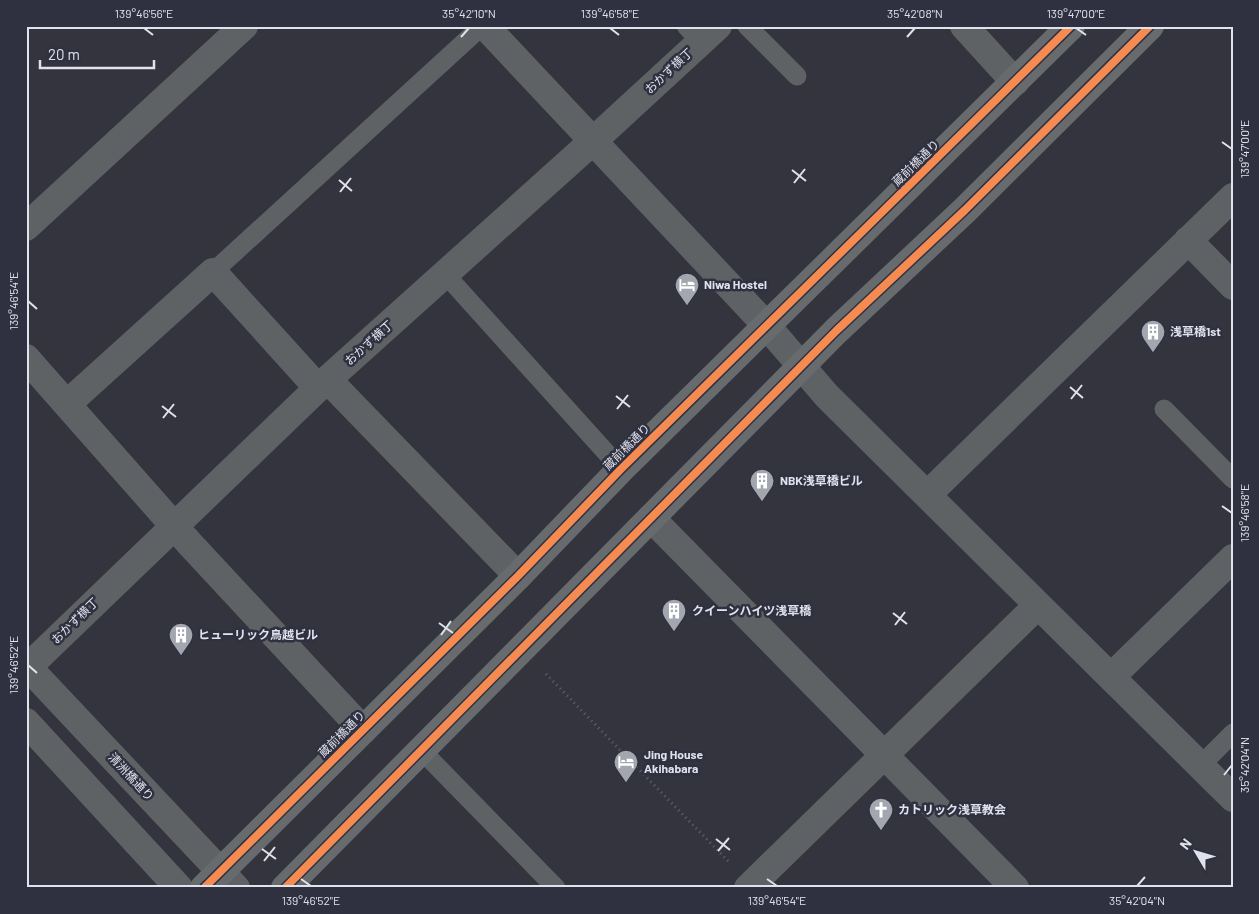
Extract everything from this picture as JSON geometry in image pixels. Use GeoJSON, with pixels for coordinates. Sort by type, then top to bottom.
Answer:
{"type":"FeatureCollection","features":[{"type":"Feature","properties":{"kind":"main road","name":"蔵前橋通り"},"geometry":{"type":"LineString","coordinates":[[220,882],[363,730],[518,576],[621,468],[1071,26]]}},
{"type":"Feature","properties":{"kind":"main road"},"geometry":{"type":"LineString","coordinates":[[285,888],[836,332],[965,210],[1150,26]]}},
{"type":"Feature","properties":{"kind":"street"},"geometry":{"type":"LineString","coordinates":[[26,227],[244,26]]}},
{"type":"Feature","properties":{"kind":"street"},"geometry":{"type":"LineString","coordinates":[[484,26],[766,325],[827,396],[1233,798]]}},
{"type":"Feature","properties":{"kind":"street"},"geometry":{"type":"LineString","coordinates":[[964,26],[1014,82]]}},
{"type":"Feature","properties":{"kind":"street","name":"おかず横丁"},"geometry":{"type":"LineString","coordinates":[[27,666],[323,384],[593,141],[702,32]]}},
{"type":"Feature","properties":{"kind":"street"},"geometry":{"type":"LineString","coordinates":[[926,494],[1233,197]]}},
{"type":"Feature","properties":{"kind":"street"},"geometry":{"type":"LineString","coordinates":[[1188,240],[1233,286]]}},
{"type":"Feature","properties":{"kind":"street"},"geometry":{"type":"LineString","coordinates":[[67,404],[214,272],[323,384],[518,576]]}},
{"type":"Feature","properties":{"kind":"street"},"geometry":{"type":"LineString","coordinates":[[26,358],[190,544],[363,730]]}},
{"type":"Feature","properties":{"kind":"street"},"geometry":{"type":"LineString","coordinates":[[651,518],[1015,888]]}},
{"type":"Feature","properties":{"kind":"street"},"geometry":{"type":"LineString","coordinates":[[1111,677],[1233,558]]}},
{"type":"Feature","properties":{"kind":"street"},"geometry":{"type":"LineString","coordinates":[[750,886],[1038,605]]}},
{"type":"Feature","properties":{"kind":"street","name":"清洲橋通り"},"geometry":{"type":"LineString","coordinates":[[27,666],[220,882]]}},
{"type":"Feature","properties":{"kind":"street"},"geometry":{"type":"LineString","coordinates":[[26,722],[179,888]]}},
{"type":"Feature","properties":{"kind":"lane"},"geometry":{"type":"LineString","coordinates":[[214,272],[484,26]]}},
{"type":"Feature","properties":{"kind":"lane"},"geometry":{"type":"LineString","coordinates":[[747,26],[797,76]]}},
{"type":"Feature","properties":{"kind":"lane"},"geometry":{"type":"LineString","coordinates":[[446,274],[621,468]]}},
{"type":"Feature","properties":{"kind":"lane"},"geometry":{"type":"LineString","coordinates":[[1164,409],[1233,479]]}},
{"type":"Feature","properties":{"kind":"lane"},"geometry":{"type":"LineString","coordinates":[[1200,766],[1233,733]]}},
{"type":"Feature","properties":{"kind":"lane"},"geometry":{"type":"LineString","coordinates":[[421,750],[556,888]]}},
{"type":"Feature","properties":{"kind":"path"},"geometry":{"type":"LineString","coordinates":[[521,649],[750,886]]}},
{"type":"Feature","properties":{"kind":"cycle path"},"geometry":{"type":"LineString","coordinates":[[204,888],[518,576],[621,469],[1071,26]]}},
{"type":"Feature","properties":{"kind":"cycle path"},"geometry":{"type":"LineString","coordinates":[[285,888],[836,331],[965,210],[1150,26]]}},
{"type":"Feature","properties":{"kind":"place","name":"Niwa Hostel"},"geometry":{"type":"Point","coordinates":[687,306]}},
{"type":"Feature","properties":{"kind":"place","name":"浅草橋1st"},"geometry":{"type":"Point","coordinates":[1153,353]}},
{"type":"Feature","properties":{"kind":"place","name":"NBK浅草橋ビル"},"geometry":{"type":"Point","coordinates":[762,502]}},
{"type":"Feature","properties":{"kind":"place","name":"クイーンハイツ浅草橋"},"geometry":{"type":"Point","coordinates":[674,632]}},
{"type":"Feature","properties":{"kind":"place","name":"ヒューリック鳥越ビル"},"geometry":{"type":"Point","coordinates":[181,656]}},
{"type":"Feature","properties":{"kind":"place","name":"Jing House Akihabara"},"geometry":{"type":"Point","coordinates":[626,783]}},
{"type":"Feature","properties":{"kind":"place","name":"カトリック浅草教会"},"geometry":{"type":"Point","coordinates":[881,831]}}]}
